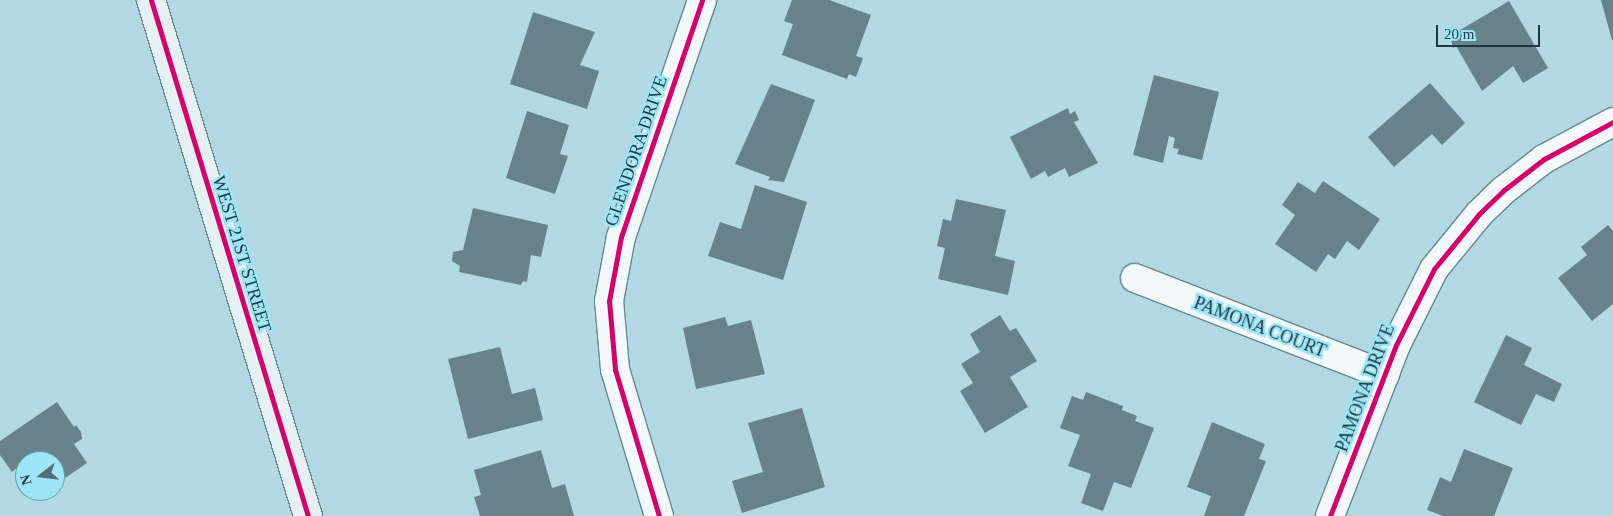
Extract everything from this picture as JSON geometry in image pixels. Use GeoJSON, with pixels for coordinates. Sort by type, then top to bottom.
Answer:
{"type":"FeatureCollection","features":[{"type":"Feature","properties":{"kind":"street","name":"WEST 21ST STREET"},"geometry":{"type":"LineString","coordinates":[[151,0],[308,516]]}},
{"type":"Feature","properties":{"kind":"street","name":"GLENDORA DRIVE"},"geometry":{"type":"LineString","coordinates":[[659,516],[610,343],[609,301],[621,237],[702,0]]}},
{"type":"Feature","properties":{"kind":"street","name":"PAMONA DRIVE"},"geometry":{"type":"LineString","coordinates":[[1330,516],[1421,290],[1479,214],[1544,159],[1613,122]]}},
{"type":"Feature","properties":{"kind":"street","name":"PAMONA COURT"},"geometry":{"type":"LineString","coordinates":[[1135,278],[1386,375]]}},
{"type":"Feature","properties":{"kind":"building"},"geometry":{"type":"Polygon","coordinates":[[[792,0],[829,0],[871,15],[856,56],[863,58],[856,77],[849,74],[847,79],[782,55],[793,24],[784,21],[792,0]]]}},
{"type":"Feature","properties":{"kind":"building"},"geometry":{"type":"Polygon","coordinates":[[[1601,0],[1613,0],[1613,40],[1612,40],[1601,0]]]}},
{"type":"Feature","properties":{"kind":"building"},"geometry":{"type":"Polygon","coordinates":[[[1509,1],[1548,68],[1523,83],[1513,66],[1482,91],[1456,46],[1453,48],[1450,36],[1509,1]]]}},
{"type":"Feature","properties":{"kind":"building"},"geometry":{"type":"Polygon","coordinates":[[[533,12],[595,32],[580,65],[599,71],[587,109],[510,84],[533,12]]]}},
{"type":"Feature","properties":{"kind":"building"},"geometry":{"type":"Polygon","coordinates":[[[1154,75],[1219,92],[1202,160],[1177,154],[1179,149],[1173,148],[1175,138],[1169,136],[1163,163],[1133,155],[1154,75]]]}},
{"type":"Feature","properties":{"kind":"building"},"geometry":{"type":"Polygon","coordinates":[[[1430,83],[1465,123],[1442,145],[1432,134],[1394,167],[1368,137],[1430,83]]]}},
{"type":"Feature","properties":{"kind":"building"},"geometry":{"type":"Polygon","coordinates":[[[771,84],[815,100],[784,182],[768,180],[770,177],[735,164],[771,84]]]}},
{"type":"Feature","properties":{"kind":"building"},"geometry":{"type":"Polygon","coordinates":[[[1068,108],[1070,114],[1075,111],[1079,120],[1074,122],[1098,163],[1069,177],[1065,168],[1048,177],[1045,171],[1031,179],[1010,137],[1068,108]]]}},
{"type":"Feature","properties":{"kind":"building"},"geometry":{"type":"Polygon","coordinates":[[[527,111],[569,125],[560,154],[568,156],[555,194],[506,178],[527,111]]]}},
{"type":"Feature","properties":{"kind":"building"},"geometry":{"type":"Polygon","coordinates":[[[1323,181],[1380,219],[1359,250],[1347,241],[1335,259],[1328,254],[1316,272],[1275,244],[1295,215],[1282,205],[1298,182],[1315,193],[1323,181]]]}},
{"type":"Feature","properties":{"kind":"building"},"geometry":{"type":"Polygon","coordinates":[[[755,185],[807,202],[783,280],[708,256],[720,222],[741,229],[755,185]]]}},
{"type":"Feature","properties":{"kind":"building"},"geometry":{"type":"Polygon","coordinates":[[[956,199],[1006,210],[995,256],[1015,261],[1008,295],[938,279],[945,248],[937,246],[943,219],[951,221],[956,199]]]}},
{"type":"Feature","properties":{"kind":"building"},"geometry":{"type":"Polygon","coordinates":[[[473,208],[548,225],[541,257],[531,255],[527,282],[523,281],[521,285],[459,272],[460,266],[452,261],[453,252],[463,250],[473,208]]]}},
{"type":"Feature","properties":{"kind":"building"},"geometry":{"type":"Polygon","coordinates":[[[1608,225],[1613,231],[1613,304],[1592,321],[1558,278],[1587,255],[1581,247],[1608,225]]]}},
{"type":"Feature","properties":{"kind":"building"},"geometry":{"type":"Polygon","coordinates":[[[1000,315],[1010,331],[1016,328],[1037,361],[1010,377],[1028,407],[985,433],[960,391],[973,383],[961,364],[980,352],[970,334],[1000,315]]]}},
{"type":"Feature","properties":{"kind":"building"},"geometry":{"type":"Polygon","coordinates":[[[725,317],[728,326],[751,320],[765,374],[696,389],[683,328],[725,317]]]}},
{"type":"Feature","properties":{"kind":"building"},"geometry":{"type":"Polygon","coordinates":[[[1506,335],[1532,348],[1524,365],[1562,384],[1554,402],[1536,394],[1521,425],[1474,402],[1506,335]]]}},
{"type":"Feature","properties":{"kind":"building"},"geometry":{"type":"Polygon","coordinates":[[[500,347],[512,394],[535,388],[543,420],[468,439],[448,359],[500,347]]]}},
{"type":"Feature","properties":{"kind":"building"},"geometry":{"type":"Polygon","coordinates":[[[1086,392],[1123,406],[1122,410],[1137,416],[1135,421],[1154,428],[1131,488],[1114,482],[1103,511],[1081,503],[1091,474],[1068,466],[1080,435],[1060,428],[1072,396],[1083,400],[1086,392]]]}},
{"type":"Feature","properties":{"kind":"building"},"geometry":{"type":"Polygon","coordinates":[[[57,402],[74,427],[76,425],[81,432],[82,439],[74,444],[87,463],[65,478],[65,451],[15,451],[15,469],[12,472],[0,455],[0,441],[57,402]]]}},
{"type":"Feature","properties":{"kind":"building"},"geometry":{"type":"Polygon","coordinates":[[[802,408],[825,487],[742,513],[732,481],[763,472],[748,423],[802,408]]]}},
{"type":"Feature","properties":{"kind":"building"},"geometry":{"type":"Polygon","coordinates":[[[1212,422],[1265,444],[1259,459],[1266,461],[1244,516],[1204,516],[1211,496],[1187,487],[1212,422]]]}},
{"type":"Feature","properties":{"kind":"building"},"geometry":{"type":"Polygon","coordinates":[[[1464,449],[1513,468],[1494,516],[1443,516],[1427,510],[1440,477],[1451,482],[1464,449]]]}},
{"type":"Feature","properties":{"kind":"building"},"geometry":{"type":"Polygon","coordinates":[[[541,450],[552,488],[565,484],[574,516],[480,516],[474,497],[481,495],[474,470],[541,450]]]}},
{"type":"Feature","properties":{"kind":"cycle path"},"geometry":{"type":"LineString","coordinates":[[151,0],[308,516]]}},
{"type":"Feature","properties":{"kind":"cycle path"},"geometry":{"type":"LineString","coordinates":[[659,516],[615,369],[609,301],[621,237],[702,0]]}},
{"type":"Feature","properties":{"kind":"cycle path"},"geometry":{"type":"LineString","coordinates":[[1330,516],[1396,345],[1434,269],[1479,214],[1504,190],[1544,159],[1613,122]]}}]}
